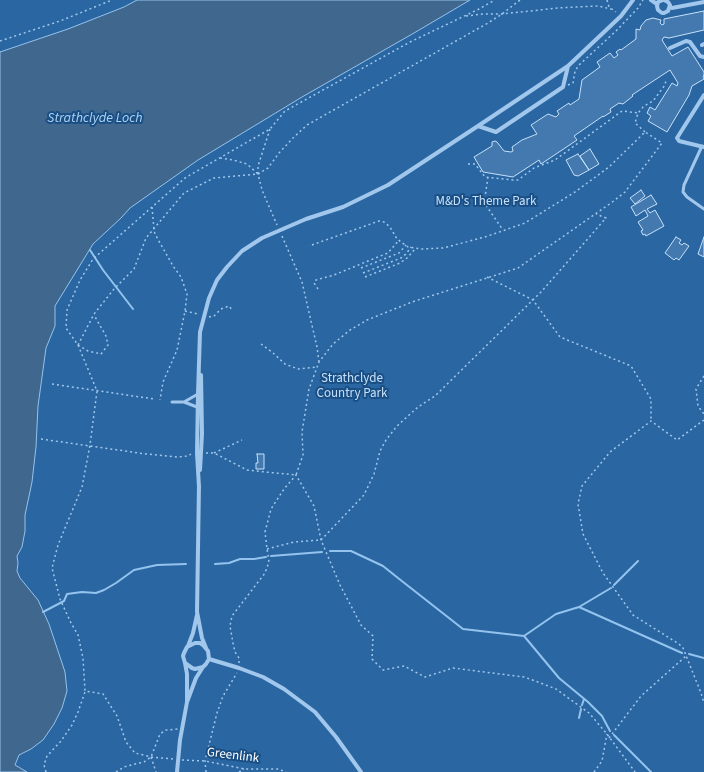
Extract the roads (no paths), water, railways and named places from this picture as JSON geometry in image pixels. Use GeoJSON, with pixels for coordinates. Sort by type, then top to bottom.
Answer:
{"type":"FeatureCollection","features":[{"type":"Feature","properties":{"kind":"street"},"geometry":{"type":"LineString","coordinates":[[199,488],[197,453],[200,332],[209,298],[217,280],[242,251],[262,238],[279,230],[306,219],[343,207],[388,185],[568,66],[621,16],[633,0]]}},
{"type":"Feature","properties":{"kind":"street"},"geometry":{"type":"LineString","coordinates":[[651,0],[657,4],[658,10],[662,13],[666,12],[670,7],[672,8],[687,2],[704,2]]}},
{"type":"Feature","properties":{"kind":"street"},"geometry":{"type":"LineString","coordinates":[[657,4],[664,0],[668,2],[670,7]]}},
{"type":"Feature","properties":{"kind":"street"},"geometry":{"type":"LineString","coordinates":[[670,48],[686,41],[690,42],[700,56],[704,57]]}},
{"type":"Feature","properties":{"kind":"street"},"geometry":{"type":"LineString","coordinates":[[478,126],[496,132],[563,87],[568,66]]}},
{"type":"Feature","properties":{"kind":"street"},"geometry":{"type":"LineString","coordinates":[[703,147],[678,141],[677,138],[704,95]]}},
{"type":"Feature","properties":{"kind":"street"},"geometry":{"type":"LineString","coordinates":[[187,702],[186,663],[183,656],[193,633],[197,612],[199,488],[202,434],[201,371],[204,317]]}},
{"type":"Feature","properties":{"kind":"street"},"geometry":{"type":"LineString","coordinates":[[177,772],[181,729],[187,702],[196,678],[209,659],[209,655],[202,638],[197,612]]}},
{"type":"Feature","properties":{"kind":"street"},"geometry":{"type":"LineString","coordinates":[[188,647],[195,643],[200,643],[206,648]]}},
{"type":"Feature","properties":{"kind":"street"},"geometry":{"type":"LineString","coordinates":[[209,659],[263,677],[284,689],[315,712],[336,737],[360,772]]}},
{"type":"Feature","properties":{"kind":"street"},"geometry":{"type":"LineString","coordinates":[[186,663],[192,668],[196,669],[203,667]]}},
{"type":"Feature","properties":{"kind":"lane"},"geometry":{"type":"LineString","coordinates":[[703,147],[684,185],[683,192],[687,197],[704,208]]}},
{"type":"Feature","properties":{"kind":"lane"},"geometry":{"type":"LineString","coordinates":[[184,402],[198,394]]}},
{"type":"Feature","properties":{"kind":"lane"},"geometry":{"type":"LineString","coordinates":[[172,402],[184,402],[198,407]]}},
{"type":"Feature","properties":{"kind":"water","name":"Strathclyde Loch"},"geometry":{"type":"Polygon","coordinates":[[[137,0],[470,0],[302,97],[198,160],[130,208],[93,244],[55,306],[55,326],[46,348],[38,406],[36,447],[32,482],[25,515],[25,531],[22,547],[17,556],[17,571],[20,578],[38,600],[49,624],[65,672],[67,691],[62,708],[54,724],[43,740],[31,749],[19,755],[15,765],[27,772],[0,772],[0,52],[68,29],[124,7],[137,0]]]}},
{"type":"Feature","properties":{"kind":"waterway"},"geometry":{"type":"LineString","coordinates":[[90,250],[103,270],[133,309]]}},
{"type":"Feature","properties":{"kind":"waterway"},"geometry":{"type":"LineString","coordinates":[[330,551],[351,551],[383,566],[463,629],[524,636],[559,678],[588,702],[602,716],[610,731]]}},
{"type":"Feature","properties":{"kind":"waterway"},"geometry":{"type":"LineString","coordinates":[[271,556],[322,552]]}},
{"type":"Feature","properties":{"kind":"waterway"},"geometry":{"type":"LineString","coordinates":[[215,564],[229,563],[240,559],[266,557]]}},
{"type":"Feature","properties":{"kind":"waterway"},"geometry":{"type":"LineString","coordinates":[[614,585],[638,561]]}},
{"type":"Feature","properties":{"kind":"waterway"},"geometry":{"type":"LineString","coordinates":[[43,612],[64,601],[67,594],[82,592],[96,593],[116,583],[134,570],[157,565],[186,564]]}},
{"type":"Feature","properties":{"kind":"waterway"},"geometry":{"type":"LineString","coordinates":[[579,607],[611,588]]}},
{"type":"Feature","properties":{"kind":"waterway"},"geometry":{"type":"LineString","coordinates":[[524,636],[556,614],[579,607],[682,653]]}},
{"type":"Feature","properties":{"kind":"waterway"},"geometry":{"type":"LineString","coordinates":[[689,654],[704,658]]}},
{"type":"Feature","properties":{"kind":"waterway"},"geometry":{"type":"LineString","coordinates":[[582,705],[584,699]]}},
{"type":"Feature","properties":{"kind":"waterway"},"geometry":{"type":"LineString","coordinates":[[579,718],[581,709]]}},
{"type":"Feature","properties":{"kind":"waterway"},"geometry":{"type":"LineString","coordinates":[[614,735],[651,772]]}},
{"type":"Feature","properties":{"kind":"park label","name":"M&D's Theme Park"},"geometry":{"type":"Point","coordinates":[486,202]}},
{"type":"Feature","properties":{"kind":"park label","name":"Strathclyde Country Park"},"geometry":{"type":"Point","coordinates":[352,386]}}]}
